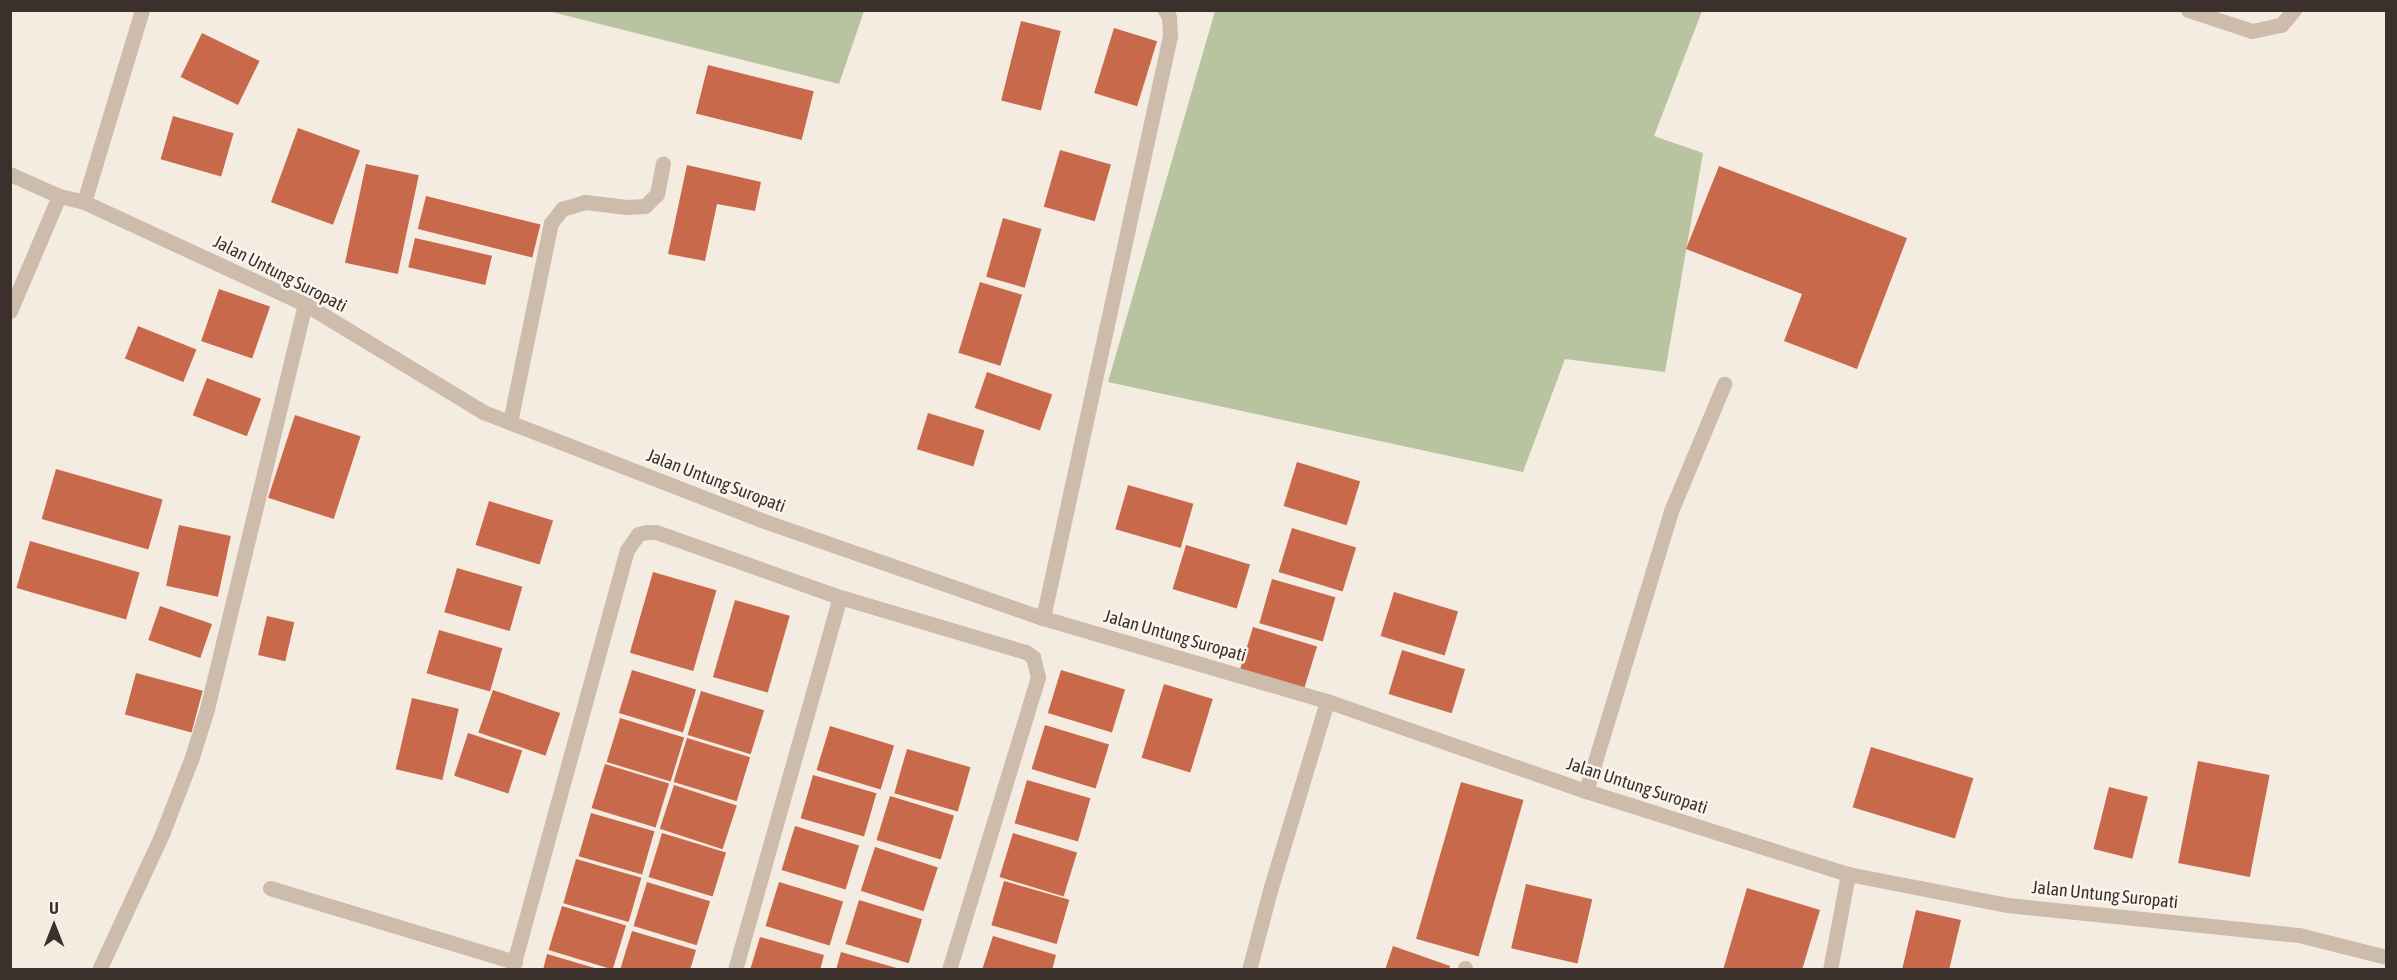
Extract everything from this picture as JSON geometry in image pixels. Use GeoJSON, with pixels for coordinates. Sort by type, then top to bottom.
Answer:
{"type":"FeatureCollection","features":[{"type":"Feature","properties":{"kind":"street"},"geometry":{"type":"LineString","coordinates":[[84,202],[142,10]]}},
{"type":"Feature","properties":{"kind":"street"},"geometry":{"type":"LineString","coordinates":[[1043,618],[1170,36],[1169,17],[1165,10]]}},
{"type":"Feature","properties":{"kind":"street"},"geometry":{"type":"LineString","coordinates":[[2188,10],[2252,31],[2282,25],[2294,10]]}},
{"type":"Feature","properties":{"kind":"street"},"geometry":{"type":"LineString","coordinates":[[510,422],[551,223],[562,209],[585,202],[627,207],[645,206],[657,194],[663,164]]}},
{"type":"Feature","properties":{"kind":"street","name":"Jalan Untung Suropati"},"geometry":{"type":"LineString","coordinates":[[10,174],[59,196],[84,202],[305,304],[483,412],[761,520],[1043,618],[1327,701],[1586,791],[1848,874],[2008,904],[2299,935],[2386,957]]}},
{"type":"Feature","properties":{"kind":"street"},"geometry":{"type":"LineString","coordinates":[[10,311],[59,196]]}},
{"type":"Feature","properties":{"kind":"street"},"geometry":{"type":"LineString","coordinates":[[99,969],[162,834],[198,738],[305,304]]}},
{"type":"Feature","properties":{"kind":"street"},"geometry":{"type":"LineString","coordinates":[[1586,791],[1671,511],[1724,384]]}},
{"type":"Feature","properties":{"kind":"street"},"geometry":{"type":"LineString","coordinates":[[270,888],[513,966],[627,550],[638,534],[656,532],[840,597],[1026,652],[1033,657],[1038,677],[950,969]]}},
{"type":"Feature","properties":{"kind":"street"},"geometry":{"type":"LineString","coordinates":[[735,969],[840,597]]}},
{"type":"Feature","properties":{"kind":"street"},"geometry":{"type":"LineString","coordinates":[[1249,969],[1271,886],[1327,701]]}},
{"type":"Feature","properties":{"kind":"street"},"geometry":{"type":"LineString","coordinates":[[1830,969],[1848,874]]}},
{"type":"Feature","properties":{"kind":"green space"},"geometry":{"type":"Polygon","coordinates":[[[548,11],[864,11],[839,84],[548,11]]]}},
{"type":"Feature","properties":{"kind":"green space"},"geometry":{"type":"Polygon","coordinates":[[[1215,11],[1702,11],[1654,136],[1703,153],[1665,372],[1565,359],[1523,472],[1108,382],[1215,11]]]}},
{"type":"Feature","properties":{"kind":"building"},"geometry":{"type":"Polygon","coordinates":[[[1021,21],[1061,31],[1041,110],[1001,101],[1021,21]]]}},
{"type":"Feature","properties":{"kind":"building"},"geometry":{"type":"Polygon","coordinates":[[[1114,28],[1157,41],[1137,106],[1094,93],[1114,28]]]}},
{"type":"Feature","properties":{"kind":"building"},"geometry":{"type":"Polygon","coordinates":[[[202,33],[260,61],[238,105],[181,77],[202,33]]]}},
{"type":"Feature","properties":{"kind":"building"},"geometry":{"type":"Polygon","coordinates":[[[708,65],[814,91],[802,140],[696,114],[708,65]]]}},
{"type":"Feature","properties":{"kind":"building"},"geometry":{"type":"Polygon","coordinates":[[[173,116],[234,133],[221,177],[161,159],[173,116]]]}},
{"type":"Feature","properties":{"kind":"building"},"geometry":{"type":"Polygon","coordinates":[[[298,128],[360,151],[333,225],[271,202],[298,128]]]}},
{"type":"Feature","properties":{"kind":"building"},"geometry":{"type":"Polygon","coordinates":[[[1060,150],[1111,165],[1095,221],[1044,207],[1060,150]]]}},
{"type":"Feature","properties":{"kind":"building"},"geometry":{"type":"Polygon","coordinates":[[[366,164],[419,175],[398,274],[345,263],[366,164]]]}},
{"type":"Feature","properties":{"kind":"building"},"geometry":{"type":"Polygon","coordinates":[[[687,165],[761,182],[755,211],[717,204],[705,261],[668,254],[687,165]]]}},
{"type":"Feature","properties":{"kind":"building"},"geometry":{"type":"Polygon","coordinates":[[[1719,166],[1907,238],[1857,369],[1784,341],[1802,294],[1686,249],[1719,166]]]}},
{"type":"Feature","properties":{"kind":"building"},"geometry":{"type":"Polygon","coordinates":[[[426,196],[540,225],[532,258],[418,229],[426,196]]]}},
{"type":"Feature","properties":{"kind":"building"},"geometry":{"type":"Polygon","coordinates":[[[1003,218],[1041,229],[1025,288],[986,277],[1003,218]]]}},
{"type":"Feature","properties":{"kind":"building"},"geometry":{"type":"Polygon","coordinates":[[[415,238],[492,256],[485,285],[408,267],[415,238]]]}},
{"type":"Feature","properties":{"kind":"building"},"geometry":{"type":"Polygon","coordinates":[[[980,282],[1022,295],[1000,366],[958,353],[980,282]]]}},
{"type":"Feature","properties":{"kind":"building"},"geometry":{"type":"Polygon","coordinates":[[[219,289],[270,307],[252,359],[201,341],[219,289]]]}},
{"type":"Feature","properties":{"kind":"building"},"geometry":{"type":"Polygon","coordinates":[[[138,326],[196,350],[183,382],[125,358],[138,326]]]}},
{"type":"Feature","properties":{"kind":"building"},"geometry":{"type":"Polygon","coordinates":[[[987,372],[1052,394],[1040,430],[975,408],[987,372]]]}},
{"type":"Feature","properties":{"kind":"building"},"geometry":{"type":"Polygon","coordinates":[[[207,378],[261,399],[247,436],[193,415],[207,378]]]}},
{"type":"Feature","properties":{"kind":"building"},"geometry":{"type":"Polygon","coordinates":[[[928,413],[984,430],[973,467],[917,449],[928,413]]]}},
{"type":"Feature","properties":{"kind":"building"},"geometry":{"type":"Polygon","coordinates":[[[295,415],[361,436],[334,519],[268,498],[295,415]]]}},
{"type":"Feature","properties":{"kind":"building"},"geometry":{"type":"Polygon","coordinates":[[[1297,462],[1360,481],[1347,525],[1284,506],[1297,462]]]}},
{"type":"Feature","properties":{"kind":"building"},"geometry":{"type":"Polygon","coordinates":[[[56,469],[163,500],[148,550],[42,519],[56,469]]]}},
{"type":"Feature","properties":{"kind":"building"},"geometry":{"type":"Polygon","coordinates":[[[1128,485],[1193,504],[1181,548],[1115,529],[1128,485]]]}},
{"type":"Feature","properties":{"kind":"building"},"geometry":{"type":"Polygon","coordinates":[[[489,501],[553,521],[540,565],[476,545],[489,501]]]}},
{"type":"Feature","properties":{"kind":"building"},"geometry":{"type":"Polygon","coordinates":[[[179,525],[231,536],[218,597],[166,586],[179,525]]]}},
{"type":"Feature","properties":{"kind":"building"},"geometry":{"type":"Polygon","coordinates":[[[1292,528],[1356,548],[1343,592],[1279,572],[1292,528]]]}},
{"type":"Feature","properties":{"kind":"building"},"geometry":{"type":"Polygon","coordinates":[[[30,541],[140,572],[126,620],[16,588],[30,541]]]}},
{"type":"Feature","properties":{"kind":"building"},"geometry":{"type":"Polygon","coordinates":[[[1186,545],[1250,565],[1237,609],[1173,589],[1186,545]]]}},
{"type":"Feature","properties":{"kind":"building"},"geometry":{"type":"Polygon","coordinates":[[[457,568],[522,587],[510,631],[444,612],[457,568]]]}},
{"type":"Feature","properties":{"kind":"building"},"geometry":{"type":"Polygon","coordinates":[[[653,572],[716,590],[693,671],[630,653],[653,572]]]}},
{"type":"Feature","properties":{"kind":"building"},"geometry":{"type":"Polygon","coordinates":[[[1272,579],[1335,597],[1323,641],[1259,623],[1272,579]]]}},
{"type":"Feature","properties":{"kind":"building"},"geometry":{"type":"Polygon","coordinates":[[[1394,592],[1458,612],[1445,656],[1381,636],[1394,592]]]}},
{"type":"Feature","properties":{"kind":"building"},"geometry":{"type":"Polygon","coordinates":[[[735,600],[790,616],[768,693],[713,677],[735,600]]]}},
{"type":"Feature","properties":{"kind":"building"},"geometry":{"type":"Polygon","coordinates":[[[160,606],[212,624],[200,658],[148,640],[160,606]]]}},
{"type":"Feature","properties":{"kind":"building"},"geometry":{"type":"Polygon","coordinates":[[[267,616],[294,622],[285,661],[258,655],[267,616]]]}},
{"type":"Feature","properties":{"kind":"building"},"geometry":{"type":"Polygon","coordinates":[[[1253,627],[1317,647],[1304,691],[1240,671],[1253,627]]]}},
{"type":"Feature","properties":{"kind":"building"},"geometry":{"type":"Polygon","coordinates":[[[439,630],[502,648],[490,691],[427,673],[439,630]]]}},
{"type":"Feature","properties":{"kind":"building"},"geometry":{"type":"Polygon","coordinates":[[[1402,650],[1465,669],[1452,713],[1389,694],[1402,650]]]}},
{"type":"Feature","properties":{"kind":"building"},"geometry":{"type":"Polygon","coordinates":[[[632,670],[696,690],[683,733],[619,713],[632,670]]]}},
{"type":"Feature","properties":{"kind":"building"},"geometry":{"type":"Polygon","coordinates":[[[1061,670],[1125,690],[1112,733],[1048,713],[1061,670]]]}},
{"type":"Feature","properties":{"kind":"building"},"geometry":{"type":"Polygon","coordinates":[[[136,673],[203,691],[192,732],[125,715],[136,673]]]}},
{"type":"Feature","properties":{"kind":"building"},"geometry":{"type":"Polygon","coordinates":[[[1164,684],[1213,699],[1190,773],[1141,758],[1164,684]]]}},
{"type":"Feature","properties":{"kind":"building"},"geometry":{"type":"Polygon","coordinates":[[[493,690],[560,713],[545,756],[478,733],[493,690]]]}},
{"type":"Feature","properties":{"kind":"building"},"geometry":{"type":"Polygon","coordinates":[[[701,691],[764,710],[751,754],[688,735],[701,691]]]}},
{"type":"Feature","properties":{"kind":"building"},"geometry":{"type":"Polygon","coordinates":[[[412,698],[459,709],[442,780],[396,769],[412,698]]]}},
{"type":"Feature","properties":{"kind":"building"},"geometry":{"type":"Polygon","coordinates":[[[620,718],[684,738],[671,782],[607,762],[620,718]]]}},
{"type":"Feature","properties":{"kind":"building"},"geometry":{"type":"Polygon","coordinates":[[[1045,725],[1109,745],[1096,789],[1032,769],[1045,725]]]}},
{"type":"Feature","properties":{"kind":"building"},"geometry":{"type":"Polygon","coordinates":[[[830,726],[894,746],[881,790],[817,770],[830,726]]]}},
{"type":"Feature","properties":{"kind":"building"},"geometry":{"type":"Polygon","coordinates":[[[468,733],[522,751],[508,793],[454,776],[468,733]]]}},
{"type":"Feature","properties":{"kind":"building"},"geometry":{"type":"Polygon","coordinates":[[[687,738],[750,757],[737,801],[674,782],[687,738]]]}},
{"type":"Feature","properties":{"kind":"building"},"geometry":{"type":"Polygon","coordinates":[[[1871,747],[1973,778],[1955,839],[1853,807],[1871,747]]]}},
{"type":"Feature","properties":{"kind":"building"},"geometry":{"type":"Polygon","coordinates":[[[907,749],[970,767],[958,811],[894,793],[907,749]]]}},
{"type":"Feature","properties":{"kind":"building"},"geometry":{"type":"Polygon","coordinates":[[[2198,761],[2270,775],[2250,877],[2178,863],[2198,761]]]}},
{"type":"Feature","properties":{"kind":"building"},"geometry":{"type":"Polygon","coordinates":[[[605,764],[669,784],[656,828],[592,808],[605,764]]]}},
{"type":"Feature","properties":{"kind":"building"},"geometry":{"type":"Polygon","coordinates":[[[813,775],[876,793],[864,836],[801,818],[813,775]]]}},
{"type":"Feature","properties":{"kind":"building"},"geometry":{"type":"Polygon","coordinates":[[[1027,780],[1090,798],[1078,841],[1015,823],[1027,780]]]}},
{"type":"Feature","properties":{"kind":"building"},"geometry":{"type":"Polygon","coordinates":[[[1461,782],[1523,800],[1479,957],[1416,939],[1461,782]]]}},
{"type":"Feature","properties":{"kind":"building"},"geometry":{"type":"Polygon","coordinates":[[[674,785],[737,805],[723,849],[660,829],[674,785]]]}},
{"type":"Feature","properties":{"kind":"building"},"geometry":{"type":"Polygon","coordinates":[[[2109,787],[2148,797],[2132,859],[2094,849],[2109,787]]]}},
{"type":"Feature","properties":{"kind":"building"},"geometry":{"type":"Polygon","coordinates":[[[890,796],[954,816],[941,860],[877,840],[890,796]]]}},
{"type":"Feature","properties":{"kind":"building"},"geometry":{"type":"Polygon","coordinates":[[[591,813],[654,831],[642,874],[579,856],[591,813]]]}},
{"type":"Feature","properties":{"kind":"building"},"geometry":{"type":"Polygon","coordinates":[[[795,826],[859,846],[846,890],[782,870],[795,826]]]}},
{"type":"Feature","properties":{"kind":"building"},"geometry":{"type":"Polygon","coordinates":[[[662,833],[726,853],[713,897],[649,877],[662,833]]]}},
{"type":"Feature","properties":{"kind":"building"},"geometry":{"type":"Polygon","coordinates":[[[1013,833],[1077,853],[1064,897],[1000,877],[1013,833]]]}},
{"type":"Feature","properties":{"kind":"building"},"geometry":{"type":"Polygon","coordinates":[[[875,847],[938,867],[924,911],[861,891],[875,847]]]}},
{"type":"Feature","properties":{"kind":"building"},"geometry":{"type":"Polygon","coordinates":[[[576,859],[641,878],[629,922],[563,903],[576,859]]]}},
{"type":"Feature","properties":{"kind":"building"},"geometry":{"type":"Polygon","coordinates":[[[1004,881],[1069,900],[1057,944],[991,925],[1004,881]]]}},
{"type":"Feature","properties":{"kind":"building"},"geometry":{"type":"Polygon","coordinates":[[[647,882],[710,901],[697,945],[634,926],[647,882]]]}},
{"type":"Feature","properties":{"kind":"building"},"geometry":{"type":"Polygon","coordinates":[[[779,882],[843,902],[830,946],[766,926],[779,882]]]}},
{"type":"Feature","properties":{"kind":"building"},"geometry":{"type":"Polygon","coordinates":[[[1526,884],[1592,899],[1577,964],[1511,948],[1526,884]]]}},
{"type":"Feature","properties":{"kind":"building"},"geometry":{"type":"Polygon","coordinates":[[[1747,888],[1820,910],[1802,970],[1723,970],[1747,888]]]}},
{"type":"Feature","properties":{"kind":"building"},"geometry":{"type":"Polygon","coordinates":[[[859,900],[922,919],[909,963],[846,944],[859,900]]]}},
{"type":"Feature","properties":{"kind":"building"},"geometry":{"type":"Polygon","coordinates":[[[562,906],[626,926],[613,970],[549,950],[562,906]]]}},
{"type":"Feature","properties":{"kind":"building"},"geometry":{"type":"Polygon","coordinates":[[[1916,910],[1961,920],[1949,970],[1902,970],[1916,910]]]}},
{"type":"Feature","properties":{"kind":"building"},"geometry":{"type":"Polygon","coordinates":[[[632,931],[696,950],[690,970],[620,970],[632,931]]]}},
{"type":"Feature","properties":{"kind":"building"},"geometry":{"type":"Polygon","coordinates":[[[993,936],[1056,955],[1052,970],[982,970],[993,936]]]}},
{"type":"Feature","properties":{"kind":"building"},"geometry":{"type":"Polygon","coordinates":[[[760,937],[824,955],[820,970],[750,970],[760,937]]]}},
{"type":"Feature","properties":{"kind":"building"},"geometry":{"type":"Polygon","coordinates":[[[1393,946],[1450,966],[1449,970],[1385,970],[1393,946]]]}},
{"type":"Feature","properties":{"kind":"building"},"geometry":{"type":"Polygon","coordinates":[[[841,952],[900,969],[900,970],[836,970],[841,952]]]}},
{"type":"Feature","properties":{"kind":"building"},"geometry":{"type":"Polygon","coordinates":[[[547,954],[598,969],[598,970],[543,970],[547,954]]]}}]}
